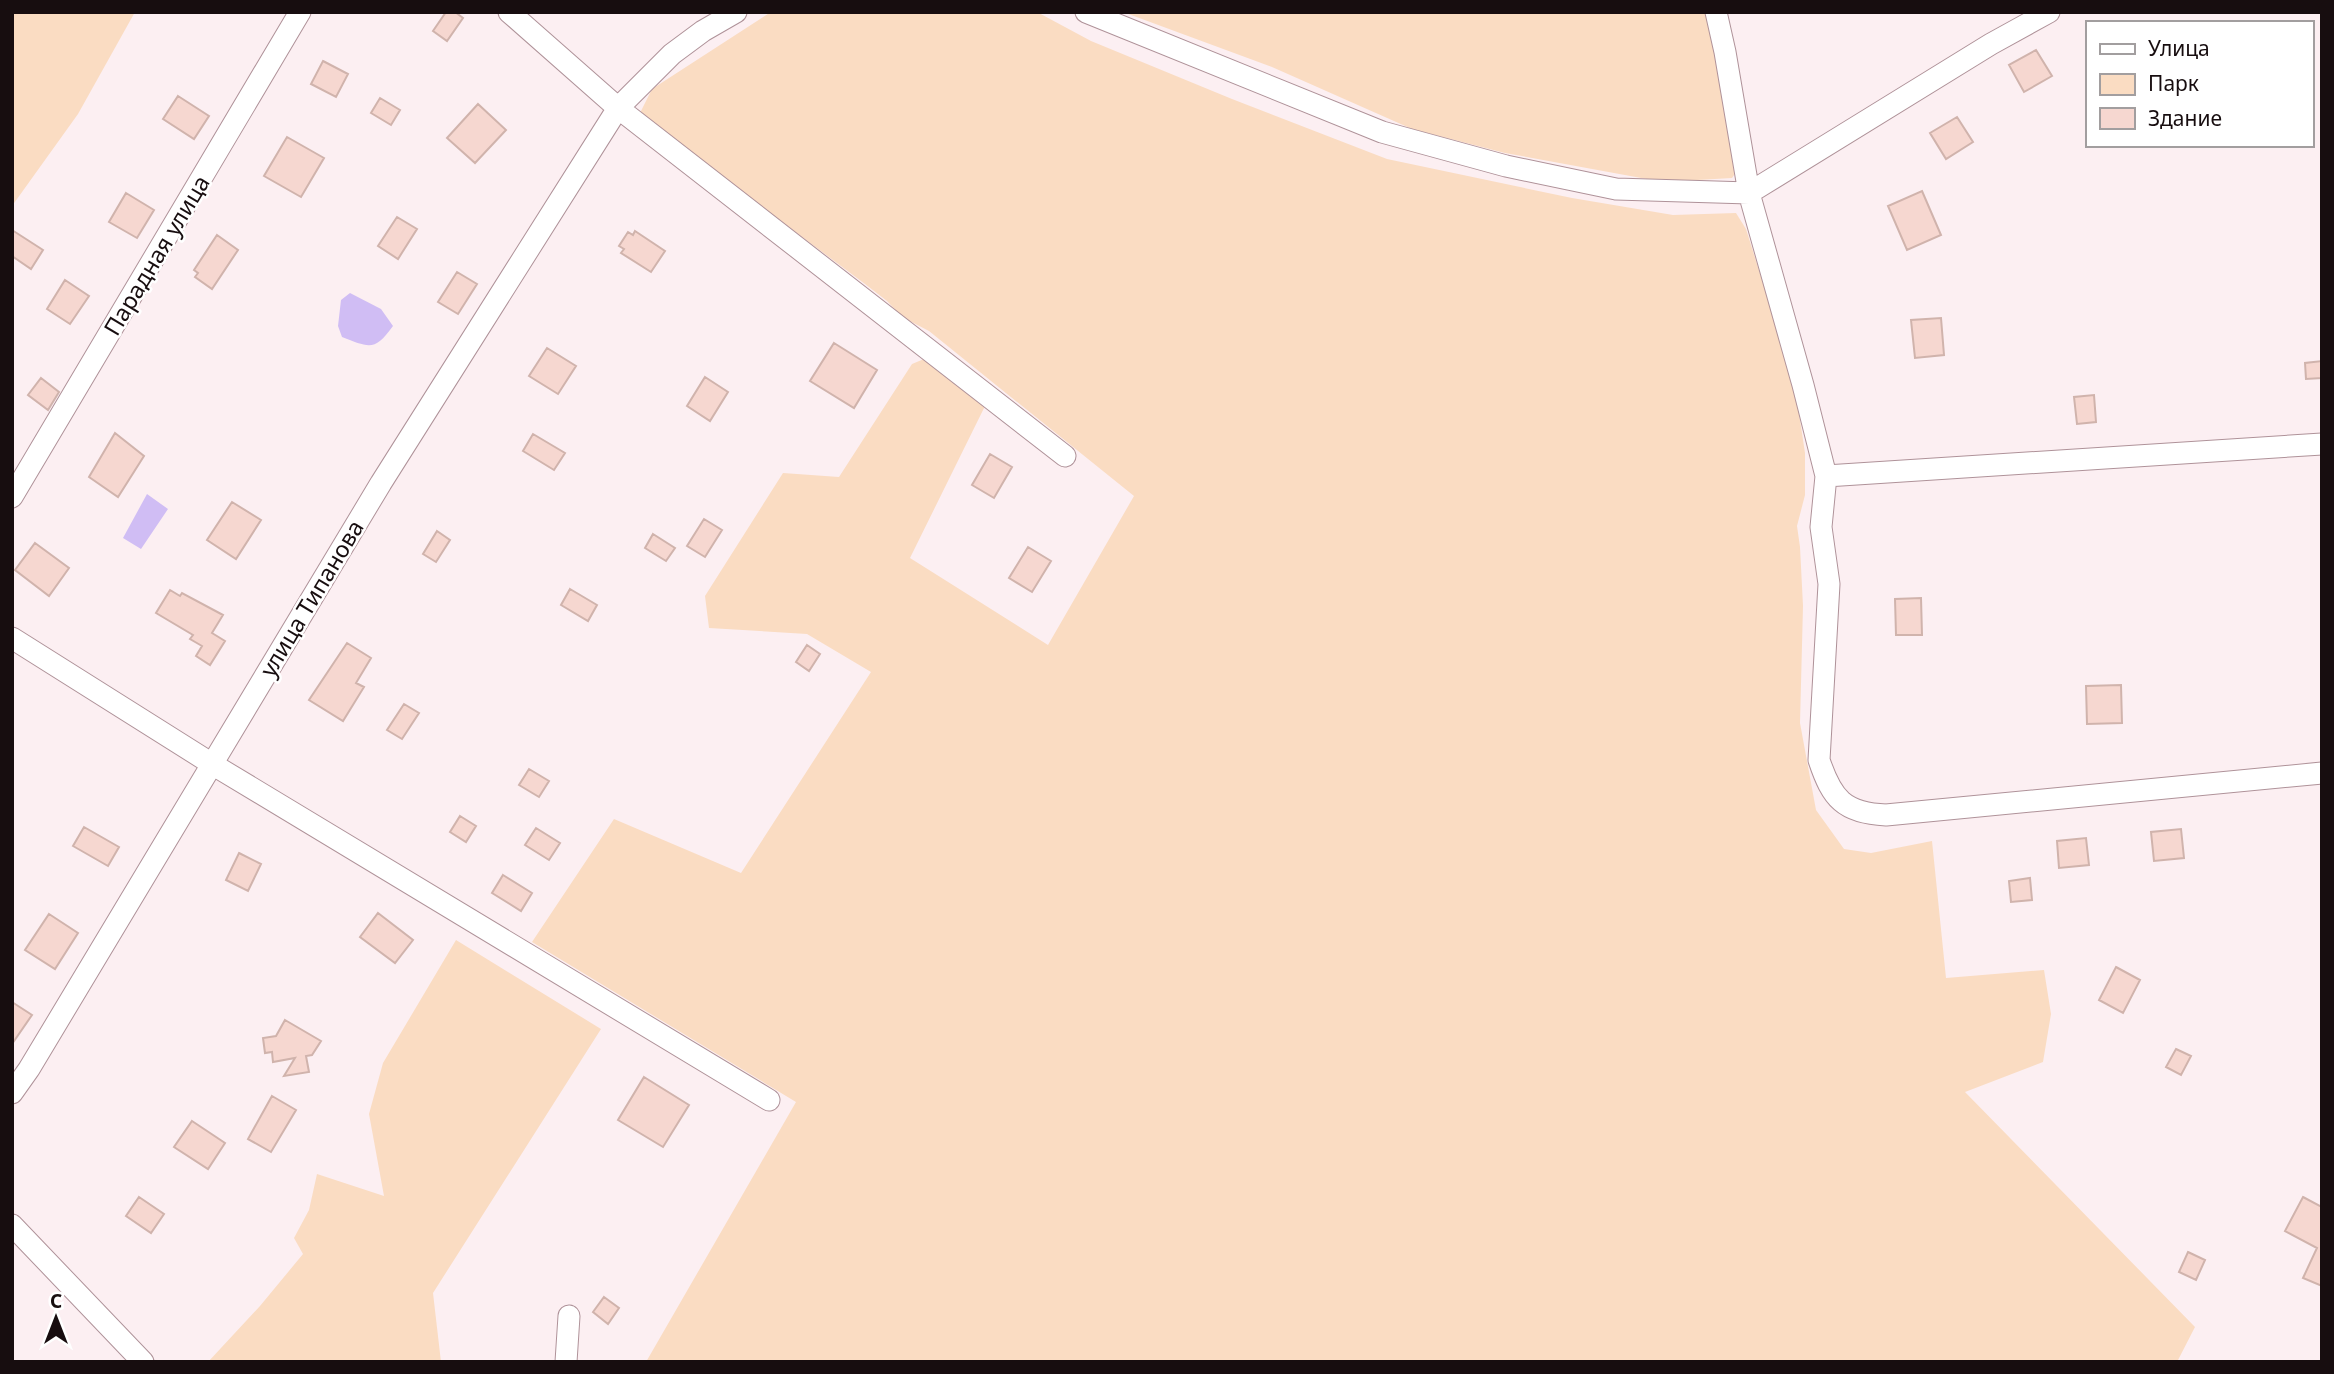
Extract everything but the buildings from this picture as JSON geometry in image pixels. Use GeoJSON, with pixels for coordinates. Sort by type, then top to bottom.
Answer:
{"type":"FeatureCollection","features":[{"type":"Feature","properties":{"kind":"street","name":"Парадная улица"},"geometry":{"type":"LineString","coordinates":[[12,497],[300,12]]}},
{"type":"Feature","properties":{"kind":"street"},"geometry":{"type":"LineString","coordinates":[[509,12],[618,108],[1065,456]]}},
{"type":"Feature","properties":{"kind":"street","name":"улица Типанова"},"geometry":{"type":"LineString","coordinates":[[12,1093],[36,1058],[381,483],[618,108],[672,54],[736,12]]}},
{"type":"Feature","properties":{"kind":"street"},"geometry":{"type":"LineString","coordinates":[[1086,12],[1382,132],[1506,166],[1616,190],[1749,193],[1991,44],[2049,12]]}},
{"type":"Feature","properties":{"kind":"street"},"geometry":{"type":"LineString","coordinates":[[1716,12],[1726,52],[1749,193],[1826,476],[1821,527],[1829,584],[1819,760],[1827,786],[1848,807],[1867,814],[1886,815],[2322,773]]}},
{"type":"Feature","properties":{"kind":"street"},"geometry":{"type":"LineString","coordinates":[[1826,476],[2322,444]]}},
{"type":"Feature","properties":{"kind":"street"},"geometry":{"type":"LineString","coordinates":[[12,638],[212,764],[769,1100]]}},
{"type":"Feature","properties":{"kind":"street"},"geometry":{"type":"LineString","coordinates":[[12,1226],[143,1362]]}},
{"type":"Feature","properties":{"kind":"street"},"geometry":{"type":"LineString","coordinates":[[566,1362],[569,1317]]}},
{"type":"Feature","properties":{"kind":"green space"},"geometry":{"type":"Polygon","coordinates":[[[12,12],[135,12],[78,114],[12,206],[12,12]]]}},
{"type":"Feature","properties":{"kind":"green space"},"geometry":{"type":"Polygon","coordinates":[[[771,12],[1037,12],[1091,41],[1387,159],[1572,198],[1673,215],[1736,213],[1746,229],[1784,350],[1798,407],[1805,453],[1805,495],[1797,526],[1803,606],[1800,723],[1816,810],[1844,849],[1871,853],[1932,841],[1946,978],[2044,970],[2051,1014],[2043,1062],[1965,1092],[2195,1327],[2177,1362],[646,1362],[796,1102],[532,942],[614,819],[741,873],[871,672],[807,634],[709,628],[705,596],[783,473],[839,477],[912,364],[924,359],[987,402],[910,558],[1048,645],[1134,496],[929,331],[902,317],[865,284],[639,115],[652,89],[771,12]]]}},
{"type":"Feature","properties":{"kind":"green space"},"geometry":{"type":"Polygon","coordinates":[[[1123,12],[1708,12],[1739,168],[1732,178],[1663,182],[1505,153],[1412,129],[1272,67],[1123,12]]]}},
{"type":"Feature","properties":{"kind":"green space"},"geometry":{"type":"Polygon","coordinates":[[[456,940],[601,1029],[433,1293],[441,1362],[208,1362],[303,1254],[294,1238],[309,1210],[317,1174],[384,1196],[369,1114],[383,1063],[456,940]]]}},
{"type":"Feature","properties":{"kind":"shaded area"},"geometry":{"type":"Polygon","coordinates":[[[350,293],[381,309],[393,326],[376,343],[366,345],[342,337],[338,326],[341,300],[350,293]]]}},
{"type":"Feature","properties":{"kind":"shaded area"},"geometry":{"type":"Polygon","coordinates":[[[147,494],[168,509],[141,549],[123,538],[147,494]]]}}]}
